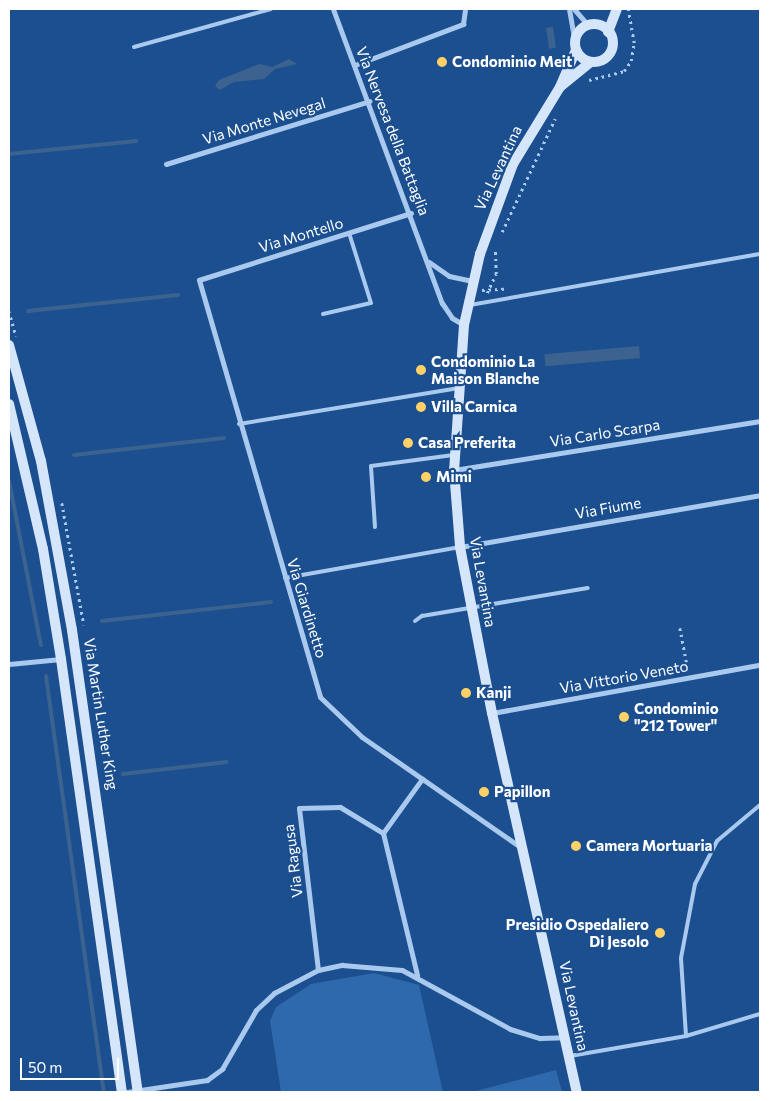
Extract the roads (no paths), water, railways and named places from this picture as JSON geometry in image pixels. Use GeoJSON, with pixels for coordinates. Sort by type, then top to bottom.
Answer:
{"type":"FeatureCollection","features":[{"type":"Feature","properties":{"kind":"main road","name":"Via Levantina"},"geometry":{"type":"LineString","coordinates":[[560,87],[591,62],[603,60],[611,51],[608,32],[616,9]]}},
{"type":"Feature","properties":{"kind":"main road","name":"Via Levantina"},"geometry":{"type":"LineString","coordinates":[[577,1092],[492,713],[471,607],[460,546],[454,470],[464,324],[473,281],[513,164],[560,87],[575,46],[593,25],[616,9]]}},
{"type":"Feature","properties":{"kind":"main road"},"geometry":{"type":"LineString","coordinates":[[593,25],[608,32]]}},
{"type":"Feature","properties":{"kind":"main road"},"geometry":{"type":"LineString","coordinates":[[575,46],[591,62]]}},
{"type":"Feature","properties":{"kind":"main road","name":"Via Martin Luther King"},"geometry":{"type":"LineString","coordinates":[[9,345],[41,461],[60,556],[97,780],[134,1092]]}},
{"type":"Feature","properties":{"kind":"main road","name":"Via Martin Luther King"},"geometry":{"type":"LineString","coordinates":[[9,404],[43,549],[61,659],[122,1092]]}},
{"type":"Feature","properties":{"kind":"street","name":"Via Nervesa della Battaglia"},"geometry":{"type":"LineString","coordinates":[[333,9],[447,312],[464,324]]}},
{"type":"Feature","properties":{"kind":"street"},"geometry":{"type":"LineString","coordinates":[[355,65],[463,24],[465,9]]}},
{"type":"Feature","properties":{"kind":"street"},"geometry":{"type":"LineString","coordinates":[[569,9],[575,46]]}},
{"type":"Feature","properties":{"kind":"street"},"geometry":{"type":"LineString","coordinates":[[574,9],[593,25]]}},
{"type":"Feature","properties":{"kind":"street","name":"Via Monte Nevegal"},"geometry":{"type":"LineString","coordinates":[[166,164],[369,102]]}},
{"type":"Feature","properties":{"kind":"street","name":"Via Montello"},"geometry":{"type":"LineString","coordinates":[[199,280],[411,213]]}},
{"type":"Feature","properties":{"kind":"street"},"geometry":{"type":"LineString","coordinates":[[428,262],[449,276],[473,281]]}},
{"type":"Feature","properties":{"kind":"street","name":"Via Giardinetto"},"geometry":{"type":"LineString","coordinates":[[199,280],[285,578],[326,704],[422,779],[524,850]]}},
{"type":"Feature","properties":{"kind":"street","name":"Via Carlo Scarpa"},"geometry":{"type":"LineString","coordinates":[[454,470],[760,421]]}},
{"type":"Feature","properties":{"kind":"street","name":"Via Fiume"},"geometry":{"type":"LineString","coordinates":[[460,546],[760,495]]}},
{"type":"Feature","properties":{"kind":"street","name":"Via Martin Luther King"},"geometry":{"type":"LineString","coordinates":[[9,664],[61,659]]}},
{"type":"Feature","properties":{"kind":"street","name":"Via Vittorio Veneto"},"geometry":{"type":"LineString","coordinates":[[492,713],[760,665]]}},
{"type":"Feature","properties":{"kind":"street"},"geometry":{"type":"LineString","coordinates":[[417,975],[383,833],[422,779]]}},
{"type":"Feature","properties":{"kind":"street","name":"Via Ragusa"},"geometry":{"type":"LineString","coordinates":[[318,970],[299,808],[340,807],[383,833]]}},
{"type":"Feature","properties":{"kind":"street"},"geometry":{"type":"LineString","coordinates":[[134,1092],[207,1080],[231,1056],[256,1010],[274,993],[318,970],[370,965],[417,975],[510,1029],[540,1038],[566,1037]]}},
{"type":"Feature","properties":{"kind":"lane"},"geometry":{"type":"LineString","coordinates":[[134,47],[270,9]]}},
{"type":"Feature","properties":{"kind":"lane"},"geometry":{"type":"LineString","coordinates":[[323,314],[371,303],[349,233]]}},
{"type":"Feature","properties":{"kind":"lane"},"geometry":{"type":"LineString","coordinates":[[468,306],[760,254]]}},
{"type":"Feature","properties":{"kind":"lane"},"geometry":{"type":"LineString","coordinates":[[239,424],[459,388]]}},
{"type":"Feature","properties":{"kind":"lane"},"geometry":{"type":"LineString","coordinates":[[375,528],[371,466],[455,455]]}},
{"type":"Feature","properties":{"kind":"lane"},"geometry":{"type":"LineString","coordinates":[[285,578],[460,546]]}},
{"type":"Feature","properties":{"kind":"lane"},"geometry":{"type":"LineString","coordinates":[[415,621],[422,616],[588,588]]}},
{"type":"Feature","properties":{"kind":"lane"},"geometry":{"type":"LineString","coordinates":[[686,1036],[681,958],[695,884],[717,841],[760,805]]}},
{"type":"Feature","properties":{"kind":"lane"},"geometry":{"type":"LineString","coordinates":[[570,1056],[686,1036],[760,1014]]}},
{"type":"Feature","properties":{"kind":"waterway"},"geometry":{"type":"LineString","coordinates":[[9,154],[136,141]]}},
{"type":"Feature","properties":{"kind":"waterway"},"geometry":{"type":"LineString","coordinates":[[28,311],[178,295]]}},
{"type":"Feature","properties":{"kind":"waterway"},"geometry":{"type":"LineString","coordinates":[[74,455],[224,438]]}},
{"type":"Feature","properties":{"kind":"waterway"},"geometry":{"type":"LineString","coordinates":[[9,481],[41,645]]}},
{"type":"Feature","properties":{"kind":"waterway"},"geometry":{"type":"LineString","coordinates":[[102,621],[271,602]]}},
{"type":"Feature","properties":{"kind":"waterway"},"geometry":{"type":"LineString","coordinates":[[46,676],[104,1092]]}},
{"type":"Feature","properties":{"kind":"waterway"},"geometry":{"type":"LineString","coordinates":[[123,774],[226,762]]}},
{"type":"Feature","properties":{"kind":"place","name":"Condominio Meit"},"geometry":{"type":"Point","coordinates":[442,62]}},
{"type":"Feature","properties":{"kind":"place","name":"Condominio La Maison Blanche"},"geometry":{"type":"Point","coordinates":[421,370]}},
{"type":"Feature","properties":{"kind":"place","name":"Villa Carnica"},"geometry":{"type":"Point","coordinates":[421,407]}},
{"type":"Feature","properties":{"kind":"place","name":"Casa Preferita"},"geometry":{"type":"Point","coordinates":[408,443]}},
{"type":"Feature","properties":{"kind":"place","name":"Mimi"},"geometry":{"type":"Point","coordinates":[426,477]}},
{"type":"Feature","properties":{"kind":"place","name":"Kanji"},"geometry":{"type":"Point","coordinates":[466,693]}},
{"type":"Feature","properties":{"kind":"place","name":"Condominio \"212 Tower\""},"geometry":{"type":"Point","coordinates":[624,717]}},
{"type":"Feature","properties":{"kind":"place","name":"Papillon"},"geometry":{"type":"Point","coordinates":[484,792]}},
{"type":"Feature","properties":{"kind":"place","name":"Camera Mortuaria"},"geometry":{"type":"Point","coordinates":[576,846]}},
{"type":"Feature","properties":{"kind":"place","name":"Presidio Ospedaliero Di Jesolo"},"geometry":{"type":"Point","coordinates":[660,933]}}]}
